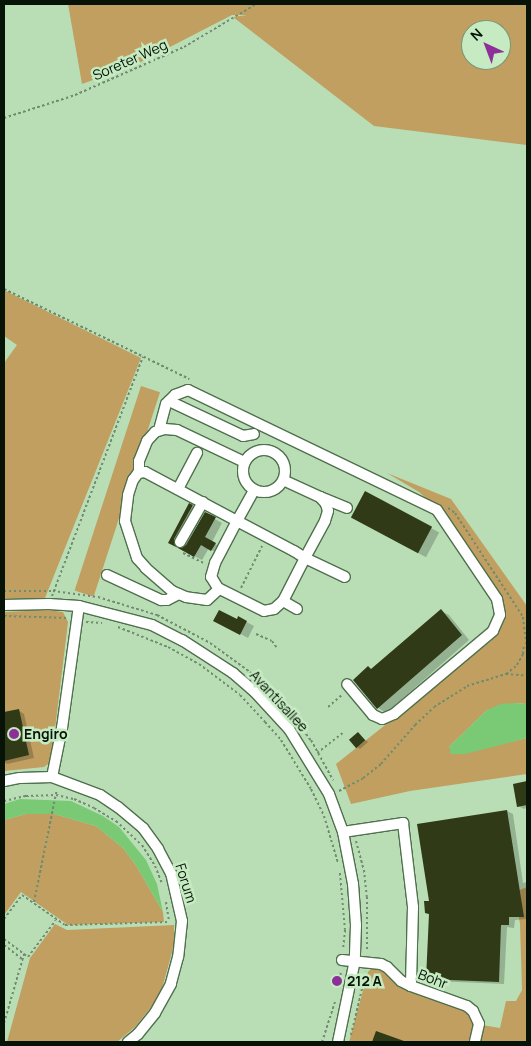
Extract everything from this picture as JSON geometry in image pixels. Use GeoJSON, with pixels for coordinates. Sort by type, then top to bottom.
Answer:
{"type":"FeatureCollection","features":[{"type":"Feature","properties":{"kind":"street"},"geometry":{"type":"LineString","coordinates":[[140,472],[139,461],[147,441],[159,430],[169,401],[175,394],[188,390],[437,510],[497,599],[500,615],[493,631],[394,714],[382,719],[373,715],[346,689]]}},
{"type":"Feature","properties":{"kind":"street"},"geometry":{"type":"LineString","coordinates":[[169,401],[243,436],[254,434]]}},
{"type":"Feature","properties":{"kind":"street"},"geometry":{"type":"LineString","coordinates":[[258,424],[254,434],[259,450]]}},
{"type":"Feature","properties":{"kind":"street"},"geometry":{"type":"LineString","coordinates":[[159,430],[177,430],[244,462]]}},
{"type":"Feature","properties":{"kind":"street"},"geometry":{"type":"LineString","coordinates":[[259,450],[273,451],[280,456],[285,472],[283,480],[271,491],[254,490],[243,478],[244,462],[249,455],[259,450]]}},
{"type":"Feature","properties":{"kind":"street"},"geometry":{"type":"LineString","coordinates":[[178,489],[197,453]]}},
{"type":"Feature","properties":{"kind":"street"},"geometry":{"type":"LineString","coordinates":[[219,589],[207,600],[179,594],[157,580],[137,558],[129,539],[125,521],[128,495],[135,476],[140,472],[145,472],[345,577]]}},
{"type":"Feature","properties":{"kind":"street"},"geometry":{"type":"LineString","coordinates":[[254,490],[213,568],[211,577],[219,589],[264,611],[274,609],[283,601],[326,521],[331,506],[342,506],[283,480]]}},
{"type":"Feature","properties":{"kind":"street"},"geometry":{"type":"LineString","coordinates":[[320,497],[326,504],[328,512]]}},
{"type":"Feature","properties":{"kind":"street"},"geometry":{"type":"LineString","coordinates":[[180,542],[203,502]]}},
{"type":"Feature","properties":{"kind":"street"},"geometry":{"type":"LineString","coordinates":[[108,575],[161,600],[167,600],[179,594]]}},
{"type":"Feature","properties":{"kind":"street"},"geometry":{"type":"LineString","coordinates":[[283,601],[297,609]]}},
{"type":"Feature","properties":{"kind":"street","name":"Avantisallee"},"geometry":{"type":"LineString","coordinates":[[4,605],[49,604],[79,606],[152,625],[214,659],[239,677],[272,709],[313,755],[329,794],[348,831],[355,901],[355,960],[338,1042]]}},
{"type":"Feature","properties":{"kind":"street"},"geometry":{"type":"LineString","coordinates":[[52,777],[62,728],[79,606]]}},
{"type":"Feature","properties":{"kind":"street","name":"Forum"},"geometry":{"type":"LineString","coordinates":[[4,781],[20,778],[52,777],[100,795],[143,828],[171,872],[182,921],[178,957],[171,984],[155,1013],[138,1034],[128,1042]]}},
{"type":"Feature","properties":{"kind":"street"},"geometry":{"type":"LineString","coordinates":[[348,831],[403,823],[413,906],[412,986]]}},
{"type":"Feature","properties":{"kind":"street","name":"Bohr"},"geometry":{"type":"LineString","coordinates":[[342,960],[355,960],[387,966],[401,981],[467,1006],[473,1011],[479,1024],[475,1042]]}},
{"type":"Feature","properties":{"kind":"path","name":"Soreter Weg"},"geometry":{"type":"LineString","coordinates":[[4,118],[75,95],[184,47],[256,4]]}},
{"type":"Feature","properties":{"kind":"path"},"geometry":{"type":"LineString","coordinates":[[49,604],[143,358]]}},
{"type":"Feature","properties":{"kind":"path"},"geometry":{"type":"LineString","coordinates":[[244,602],[246,597],[238,593],[267,537]]}},
{"type":"Feature","properties":{"kind":"path"},"geometry":{"type":"LineString","coordinates":[[183,553],[213,568]]}},
{"type":"Feature","properties":{"kind":"path"},"geometry":{"type":"LineString","coordinates":[[4,591],[53,592],[98,596],[157,615],[210,643],[250,672],[295,718],[313,755],[339,791],[363,778],[381,764],[415,725],[440,703],[467,686],[506,674],[517,665],[523,654],[525,642]]}},
{"type":"Feature","properties":{"kind":"path"},"geometry":{"type":"LineString","coordinates":[[4,616],[105,623]]}},
{"type":"Feature","properties":{"kind":"path"},"geometry":{"type":"LineString","coordinates":[[112,626],[168,647],[199,664],[240,695],[281,740],[300,768],[324,816],[339,867],[344,930],[339,985]]}},
{"type":"Feature","properties":{"kind":"path"},"geometry":{"type":"LineString","coordinates":[[256,634],[272,641],[277,648]]}},
{"type":"Feature","properties":{"kind":"path"},"geometry":{"type":"LineString","coordinates":[[506,674],[527,676]]}},
{"type":"Feature","properties":{"kind":"path"},"geometry":{"type":"LineString","coordinates":[[328,707],[346,689]]}},
{"type":"Feature","properties":{"kind":"path"},"geometry":{"type":"LineString","coordinates":[[313,755],[343,733]]}},
{"type":"Feature","properties":{"kind":"path"},"geometry":{"type":"LineString","coordinates":[[4,801],[26,796],[56,796],[77,800],[116,821],[142,845],[155,866],[165,890]]}},
{"type":"Feature","properties":{"kind":"path"},"geometry":{"type":"LineString","coordinates":[[34,903],[56,796]]}},
{"type":"Feature","properties":{"kind":"path"},"geometry":{"type":"LineString","coordinates":[[348,831],[364,870],[367,897],[365,979],[348,1042]]}},
{"type":"Feature","properties":{"kind":"path"},"geometry":{"type":"LineString","coordinates":[[4,919],[22,894],[65,925],[182,921]]}},
{"type":"Feature","properties":{"kind":"path"},"geometry":{"type":"LineString","coordinates":[[166,898],[169,922]]}},
{"type":"Feature","properties":{"kind":"path"},"geometry":{"type":"LineString","coordinates":[[4,939],[28,957],[56,920]]}},
{"type":"Feature","properties":{"kind":"path"},"geometry":{"type":"LineString","coordinates":[[4,946],[22,959]]}},
{"type":"Feature","properties":{"kind":"path"},"geometry":{"type":"LineString","coordinates":[[4,1023],[24,954]]}},
{"type":"Feature","properties":{"kind":"path"},"geometry":{"type":"LineString","coordinates":[[322,1042],[336,1000]]}},
{"type":"Feature","properties":{"kind":"shaded area"},"geometry":{"type":"Polygon","coordinates":[[[68,4],[527,4],[527,145],[374,126],[233,17],[247,15],[232,15],[139,63],[82,84],[68,4]]]}},
{"type":"Feature","properties":{"kind":"shaded area"},"geometry":{"type":"Polygon","coordinates":[[[4,290],[141,358],[45,598],[4,599],[4,363],[17,345],[4,336],[4,290]]]}},
{"type":"Feature","properties":{"kind":"shaded area"},"geometry":{"type":"Polygon","coordinates":[[[141,386],[160,392],[94,597],[75,590],[141,386]]]}},
{"type":"Feature","properties":{"kind":"shaded area"},"geometry":{"type":"Polygon","coordinates":[[[387,473],[451,499],[527,606],[527,704],[515,703],[487,710],[449,747],[488,747],[527,738],[527,774],[410,791],[351,804],[336,764],[491,641],[503,623],[505,611],[499,597],[446,516],[419,492],[387,473]]]}},
{"type":"Feature","properties":{"kind":"shaded area"},"geometry":{"type":"Polygon","coordinates":[[[48,610],[63,612],[68,622],[51,762],[44,767],[4,771],[4,612],[48,610]]]}},
{"type":"Feature","properties":{"kind":"shaded area"},"geometry":{"type":"Polygon","coordinates":[[[501,704],[527,704],[527,738],[465,754],[451,754],[449,747],[487,710],[501,704]]]}},
{"type":"Feature","properties":{"kind":"shaded area"},"geometry":{"type":"Polygon","coordinates":[[[20,799],[71,801],[103,816],[119,827],[146,860],[157,884],[163,912],[137,867],[123,848],[96,826],[54,814],[26,814],[4,820],[4,804],[20,799]]]}},
{"type":"Feature","properties":{"kind":"shaded area"},"geometry":{"type":"Polygon","coordinates":[[[26,814],[54,814],[96,826],[123,848],[137,867],[163,912],[164,922],[68,925],[21,892],[4,915],[4,820],[26,814]]]}},
{"type":"Feature","properties":{"kind":"shaded area"},"geometry":{"type":"Polygon","coordinates":[[[527,887],[527,1042],[349,1042],[368,972],[372,967],[382,968],[399,985],[465,1010],[473,1017],[476,1024],[500,1028],[506,1001],[516,1001],[522,990],[520,924],[515,892],[527,887]]]}},
{"type":"Feature","properties":{"kind":"shaded area"},"geometry":{"type":"Polygon","coordinates":[[[55,924],[67,930],[174,925],[174,945],[160,996],[135,1027],[117,1042],[7,1042],[30,958],[55,924]]]}},
{"type":"Feature","properties":{"kind":"building"},"geometry":{"type":"Polygon","coordinates":[[[365,491],[432,527],[418,553],[351,517],[365,491]]]}},
{"type":"Feature","properties":{"kind":"building"},"geometry":{"type":"Polygon","coordinates":[[[189,503],[193,505],[174,539],[176,547],[168,543],[189,503]]]}},
{"type":"Feature","properties":{"kind":"building"},"geometry":{"type":"Polygon","coordinates":[[[205,512],[216,517],[205,537],[216,543],[211,551],[201,545],[194,557],[178,548],[186,545],[205,512]]]}},
{"type":"Feature","properties":{"kind":"building"},"geometry":{"type":"Polygon","coordinates":[[[441,609],[462,635],[377,709],[353,680],[368,666],[371,669],[441,609]]]}},
{"type":"Feature","properties":{"kind":"building"},"geometry":{"type":"Polygon","coordinates":[[[219,610],[237,619],[238,616],[247,621],[240,635],[213,621],[219,610]]]}},
{"type":"Feature","properties":{"kind":"building","name":"Engiro"},"geometry":{"type":"Polygon","coordinates":[[[19,709],[29,755],[4,761],[4,712],[19,709]]]}},
{"type":"Feature","properties":{"kind":"building"},"geometry":{"type":"Polygon","coordinates":[[[358,732],[365,740],[356,748],[349,740],[358,732]]]}},
{"type":"Feature","properties":{"kind":"building"},"geometry":{"type":"Polygon","coordinates":[[[527,781],[527,805],[517,807],[513,784],[527,781]]]}},
{"type":"Feature","properties":{"kind":"building"},"geometry":{"type":"Polygon","coordinates":[[[507,810],[524,917],[509,917],[509,925],[501,925],[499,982],[426,979],[429,914],[425,913],[424,901],[429,901],[417,824],[507,810]]]}},
{"type":"Feature","properties":{"kind":"building"},"geometry":{"type":"Polygon","coordinates":[[[376,1031],[404,1041],[404,1042],[372,1042],[376,1031]]]}},
{"type":"Feature","properties":{"kind":"place","name":"Engiro"},"geometry":{"type":"Point","coordinates":[14,734]}},
{"type":"Feature","properties":{"kind":"place","name":"212 A"},"geometry":{"type":"Point","coordinates":[337,981]}}]}
